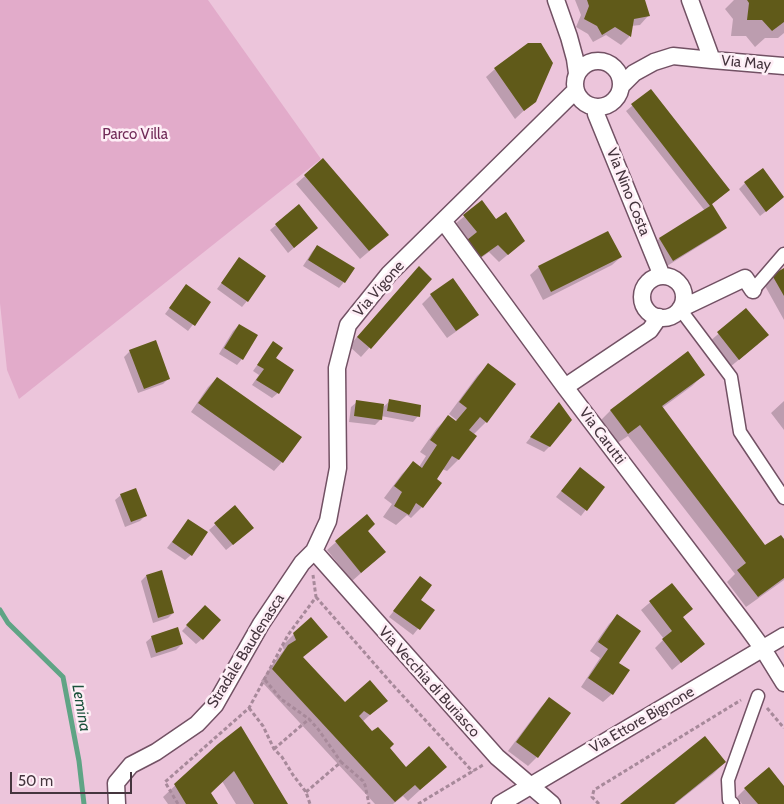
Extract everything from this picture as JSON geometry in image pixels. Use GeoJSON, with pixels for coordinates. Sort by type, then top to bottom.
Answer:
{"type":"FeatureCollection","features":[{"type":"Feature","properties":{"kind":"street"},"geometry":{"type":"LineString","coordinates":[[556,0],[575,59],[577,73],[576,90],[583,102],[597,107],[610,104],[620,93],[624,77],[654,62],[673,56],[712,60]]}},
{"type":"Feature","properties":{"kind":"street","name":"Via May"},"geometry":{"type":"LineString","coordinates":[[690,0],[712,60],[784,66]]}},
{"type":"Feature","properties":{"kind":"street"},"geometry":{"type":"LineString","coordinates":[[569,37],[593,61]]}},
{"type":"Feature","properties":{"kind":"street"},"geometry":{"type":"LineString","coordinates":[[577,73],[586,64],[593,61],[608,63],[624,77]]}},
{"type":"Feature","properties":{"kind":"street","name":"Via Vigone"},"geometry":{"type":"LineString","coordinates":[[308,557],[328,521],[338,468],[337,368],[348,325],[389,274],[444,222],[576,90]]}},
{"type":"Feature","properties":{"kind":"street","name":"Via Nino Costa"},"geometry":{"type":"LineString","coordinates":[[597,107],[596,114],[662,276]]}},
{"type":"Feature","properties":{"kind":"street","name":"Via Carutti"},"geometry":{"type":"LineString","coordinates":[[444,222],[763,649],[784,683]]}},
{"type":"Feature","properties":{"kind":"street"},"geometry":{"type":"LineString","coordinates":[[680,309],[684,296],[683,290],[675,280],[662,276],[650,281],[643,292],[644,305],[648,311],[659,317],[671,316],[680,309],[745,278],[754,290],[784,254]]}},
{"type":"Feature","properties":{"kind":"street"},"geometry":{"type":"LineString","coordinates":[[680,309],[731,377],[740,432],[784,498]]}},
{"type":"Feature","properties":{"kind":"street"},"geometry":{"type":"LineString","coordinates":[[566,387],[650,330],[659,317]]}},
{"type":"Feature","properties":{"kind":"street","name":"Via Vecchia di Buriasco"},"geometry":{"type":"LineString","coordinates":[[308,557],[497,757],[552,804]]}},
{"type":"Feature","properties":{"kind":"street","name":"Stradale Baudenasca"},"geometry":{"type":"LineString","coordinates":[[117,804],[116,782],[131,765],[156,752],[197,724],[215,705],[261,624],[308,557]]}},
{"type":"Feature","properties":{"kind":"street","name":"Via Ettore Bignone"},"geometry":{"type":"LineString","coordinates":[[500,804],[784,636]]}},
{"type":"Feature","properties":{"kind":"street"},"geometry":{"type":"LineString","coordinates":[[733,804],[729,800],[728,780],[758,696]]}},
{"type":"Feature","properties":{"kind":"path"},"geometry":{"type":"LineString","coordinates":[[308,557],[316,597],[392,684],[473,772]]}},
{"type":"Feature","properties":{"kind":"path"},"geometry":{"type":"LineString","coordinates":[[178,804],[165,782],[249,708],[288,635],[316,597]]}},
{"type":"Feature","properties":{"kind":"path"},"geometry":{"type":"LineString","coordinates":[[265,680],[281,699],[309,719],[341,762],[358,776],[365,785],[370,804]]}},
{"type":"Feature","properties":{"kind":"path"},"geometry":{"type":"LineString","coordinates":[[598,804],[592,797],[594,790],[752,693],[758,696],[784,728]]}},
{"type":"Feature","properties":{"kind":"path"},"geometry":{"type":"LineString","coordinates":[[249,708],[263,726],[274,749],[282,756],[289,771],[306,792],[310,804]]}},
{"type":"Feature","properties":{"kind":"path"},"geometry":{"type":"LineString","coordinates":[[274,749],[309,719]]}},
{"type":"Feature","properties":{"kind":"path"},"geometry":{"type":"LineString","coordinates":[[418,804],[497,757]]}},
{"type":"Feature","properties":{"kind":"path"},"geometry":{"type":"LineString","coordinates":[[306,792],[341,762]]}},
{"type":"Feature","properties":{"kind":"green space","name":"Parco Villa"},"geometry":{"type":"Polygon","coordinates":[[[0,0],[208,0],[321,159],[19,399],[7,370],[0,303],[0,0]]]}},
{"type":"Feature","properties":{"kind":"building"},"geometry":{"type":"Polygon","coordinates":[[[587,0],[645,0],[650,16],[634,19],[631,37],[615,27],[602,35],[597,26],[584,19],[589,6],[587,0]]]}},
{"type":"Feature","properties":{"kind":"building"},"geometry":{"type":"Polygon","coordinates":[[[747,0],[784,0],[784,22],[772,31],[762,20],[747,20],[749,3],[747,0]]]}},
{"type":"Feature","properties":{"kind":"building"},"geometry":{"type":"Polygon","coordinates":[[[528,43],[541,43],[553,63],[536,102],[524,111],[494,68],[528,43]]]}},
{"type":"Feature","properties":{"kind":"building"},"geometry":{"type":"Polygon","coordinates":[[[651,89],[730,190],[712,204],[727,228],[673,261],[659,238],[710,206],[631,104],[651,89]]]}},
{"type":"Feature","properties":{"kind":"building"},"geometry":{"type":"Polygon","coordinates":[[[323,158],[389,235],[369,251],[304,175],[323,158]]]}},
{"type":"Feature","properties":{"kind":"building"},"geometry":{"type":"Polygon","coordinates":[[[763,168],[784,197],[766,212],[744,182],[763,168]]]}},
{"type":"Feature","properties":{"kind":"building"},"geometry":{"type":"Polygon","coordinates":[[[482,200],[496,219],[506,212],[525,241],[508,255],[498,245],[481,257],[467,240],[477,232],[463,215],[482,200]]]}},
{"type":"Feature","properties":{"kind":"building"},"geometry":{"type":"Polygon","coordinates":[[[299,204],[318,228],[294,248],[275,224],[299,204]]]}},
{"type":"Feature","properties":{"kind":"building"},"geometry":{"type":"Polygon","coordinates":[[[608,231],[622,257],[551,292],[538,266],[608,231]]]}},
{"type":"Feature","properties":{"kind":"building"},"geometry":{"type":"Polygon","coordinates":[[[317,245],[355,268],[345,283],[308,260],[317,245]]]}},
{"type":"Feature","properties":{"kind":"building"},"geometry":{"type":"Polygon","coordinates":[[[239,257],[266,276],[248,302],[221,283],[239,257]]]}},
{"type":"Feature","properties":{"kind":"building"},"geometry":{"type":"Polygon","coordinates":[[[419,266],[432,279],[371,349],[357,337],[419,266]]]}},
{"type":"Feature","properties":{"kind":"building"},"geometry":{"type":"Polygon","coordinates":[[[784,268],[784,296],[772,275],[784,268]]]}},
{"type":"Feature","properties":{"kind":"building"},"geometry":{"type":"Polygon","coordinates":[[[453,278],[479,315],[456,331],[430,294],[453,278]]]}},
{"type":"Feature","properties":{"kind":"building"},"geometry":{"type":"Polygon","coordinates":[[[186,284],[211,302],[195,326],[169,308],[186,284]]]}},
{"type":"Feature","properties":{"kind":"building"},"geometry":{"type":"Polygon","coordinates":[[[746,308],[769,335],[739,360],[717,332],[746,308]]]}},
{"type":"Feature","properties":{"kind":"building"},"geometry":{"type":"Polygon","coordinates":[[[239,324],[258,335],[243,360],[224,348],[239,324]]]}},
{"type":"Feature","properties":{"kind":"building"},"geometry":{"type":"Polygon","coordinates":[[[156,340],[170,379],[144,389],[129,350],[156,340]]]}},
{"type":"Feature","properties":{"kind":"building"},"geometry":{"type":"Polygon","coordinates":[[[273,341],[283,348],[276,358],[294,370],[279,394],[256,380],[264,369],[257,365],[273,341]]]}},
{"type":"Feature","properties":{"kind":"building"},"geometry":{"type":"Polygon","coordinates":[[[688,351],[705,375],[662,406],[765,545],[781,535],[784,539],[784,578],[758,597],[737,570],[746,563],[640,425],[628,434],[610,410],[688,351]]]}},
{"type":"Feature","properties":{"kind":"building"},"geometry":{"type":"Polygon","coordinates":[[[488,363],[516,384],[487,423],[480,417],[469,430],[477,436],[459,460],[452,456],[437,479],[442,483],[423,508],[416,503],[409,515],[394,506],[402,492],[394,486],[413,461],[422,468],[437,445],[430,440],[448,415],[456,421],[467,408],[459,402],[488,363]]]}},
{"type":"Feature","properties":{"kind":"building"},"geometry":{"type":"Polygon","coordinates":[[[217,377],[302,437],[283,463],[198,403],[217,377]]]}},
{"type":"Feature","properties":{"kind":"building"},"geometry":{"type":"Polygon","coordinates":[[[389,399],[421,405],[420,417],[387,411],[389,399]]]}},
{"type":"Feature","properties":{"kind":"building"},"geometry":{"type":"Polygon","coordinates":[[[356,400],[384,404],[382,420],[354,416],[356,400]]]}},
{"type":"Feature","properties":{"kind":"building"},"geometry":{"type":"Polygon","coordinates":[[[559,402],[572,420],[550,447],[530,437],[559,402]]]}},
{"type":"Feature","properties":{"kind":"building"},"geometry":{"type":"Polygon","coordinates":[[[580,467],[605,487],[587,511],[561,491],[580,467]]]}},
{"type":"Feature","properties":{"kind":"building"},"geometry":{"type":"Polygon","coordinates":[[[136,488],[147,516],[131,522],[120,494],[136,488]]]}},
{"type":"Feature","properties":{"kind":"building"},"geometry":{"type":"Polygon","coordinates":[[[235,505],[254,528],[233,545],[214,523],[235,505]]]}},
{"type":"Feature","properties":{"kind":"building"},"geometry":{"type":"Polygon","coordinates":[[[367,514],[375,524],[368,531],[386,552],[361,573],[335,541],[367,514]]]}},
{"type":"Feature","properties":{"kind":"building"},"geometry":{"type":"Polygon","coordinates":[[[188,519],[208,532],[192,556],[172,542],[188,519]]]}},
{"type":"Feature","properties":{"kind":"building"},"geometry":{"type":"Polygon","coordinates":[[[162,570],[174,613],[158,618],[146,575],[162,570]]]}},
{"type":"Feature","properties":{"kind":"building"},"geometry":{"type":"Polygon","coordinates":[[[420,576],[432,585],[421,600],[435,610],[420,630],[393,611],[420,576]]]}},
{"type":"Feature","properties":{"kind":"building"},"geometry":{"type":"Polygon","coordinates":[[[672,583],[693,609],[683,617],[705,644],[681,663],[662,639],[672,631],[649,601],[672,583]]]}},
{"type":"Feature","properties":{"kind":"building"},"geometry":{"type":"Polygon","coordinates":[[[205,605],[221,620],[203,640],[186,625],[205,605]]]}},
{"type":"Feature","properties":{"kind":"building"},"geometry":{"type":"Polygon","coordinates":[[[617,614],[641,631],[619,663],[630,670],[613,695],[588,678],[608,649],[598,642],[617,614]]]}},
{"type":"Feature","properties":{"kind":"building"},"geometry":{"type":"Polygon","coordinates":[[[311,617],[328,637],[303,657],[345,702],[370,680],[388,701],[370,715],[364,711],[359,716],[372,731],[378,727],[394,744],[390,748],[406,767],[429,746],[447,767],[420,790],[415,785],[395,802],[272,669],[288,645],[296,640],[293,633],[311,617]]]}},
{"type":"Feature","properties":{"kind":"building"},"geometry":{"type":"Polygon","coordinates":[[[178,627],[183,644],[156,653],[151,636],[178,627]]]}},
{"type":"Feature","properties":{"kind":"building"},"geometry":{"type":"Polygon","coordinates":[[[549,697],[571,713],[538,758],[516,742],[549,697]]]}},
{"type":"Feature","properties":{"kind":"building"},"geometry":{"type":"Polygon","coordinates":[[[241,726],[288,804],[254,804],[234,771],[211,793],[218,804],[186,804],[174,784],[241,726]]]}},
{"type":"Feature","properties":{"kind":"building"},"geometry":{"type":"Polygon","coordinates":[[[705,736],[726,762],[674,804],[620,804],[705,736]]]}},
{"type":"Feature","properties":{"kind":"building"},"geometry":{"type":"Polygon","coordinates":[[[769,767],[784,786],[784,804],[758,804],[744,788],[769,767]]]}},
{"type":"Feature","properties":{"kind":"waterway","name":"Lemina"},"geometry":{"type":"LineString","coordinates":[[0,610],[8,623],[63,677],[79,761],[84,804]]}}]}
